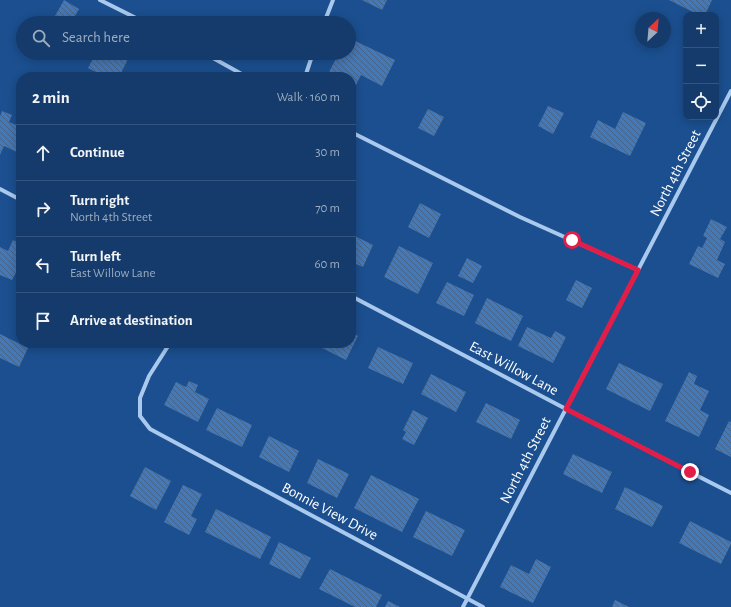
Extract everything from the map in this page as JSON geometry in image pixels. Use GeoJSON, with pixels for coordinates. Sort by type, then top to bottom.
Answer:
{"type":"FeatureCollection","features":[{"type":"Feature","properties":{"kind":"street"},"geometry":{"type":"LineString","coordinates":[[100,0],[132,16]]}},
{"type":"Feature","properties":{"kind":"street"},"geometry":{"type":"LineString","coordinates":[[327,16],[334,0]]}},
{"type":"Feature","properties":{"kind":"street"},"geometry":{"type":"LineString","coordinates":[[217,60],[238,72]]}},
{"type":"Feature","properties":{"kind":"street"},"geometry":{"type":"LineString","coordinates":[[307,72],[311,60]]}},
{"type":"Feature","properties":{"kind":"street","name":"North 4th Street"},"geometry":{"type":"LineString","coordinates":[[463,607],[731,91]]}},
{"type":"Feature","properties":{"kind":"street"},"geometry":{"type":"LineString","coordinates":[[356,135],[520,217],[638,270]]}},
{"type":"Feature","properties":{"kind":"street"},"geometry":{"type":"LineString","coordinates":[[0,189],[16,197]]}},
{"type":"Feature","properties":{"kind":"street","name":"East Willow Lane"},"geometry":{"type":"LineString","coordinates":[[356,299],[566,409],[731,493]]}},
{"type":"Feature","properties":{"kind":"street","name":"Bonnie View Drive"},"geometry":{"type":"LineString","coordinates":[[167,348],[149,376],[140,398],[140,416],[150,429],[483,607]]}},
{"type":"Feature","properties":{"kind":"building"},"geometry":{"type":"Polygon","coordinates":[[[64,0],[79,9],[75,16],[55,16],[64,0]]]}},
{"type":"Feature","properties":{"kind":"building"},"geometry":{"type":"Polygon","coordinates":[[[362,0],[387,0],[382,10],[362,0]]]}},
{"type":"Feature","properties":{"kind":"building"},"geometry":{"type":"Polygon","coordinates":[[[669,0],[712,0],[706,12],[693,12],[669,0]]]}},
{"type":"Feature","properties":{"kind":"building"},"geometry":{"type":"Polygon","coordinates":[[[356,41],[395,60],[382,86],[361,75],[356,85],[356,72],[329,72],[335,60],[356,60],[356,41]]]}},
{"type":"Feature","properties":{"kind":"building"},"geometry":{"type":"Polygon","coordinates":[[[92,60],[128,60],[122,72],[96,72],[88,68],[92,60]]]}},
{"type":"Feature","properties":{"kind":"building"},"geometry":{"type":"Polygon","coordinates":[[[548,106],[564,113],[553,134],[538,126],[548,106]]]}},
{"type":"Feature","properties":{"kind":"building"},"geometry":{"type":"Polygon","coordinates":[[[428,109],[444,117],[434,136],[418,128],[428,109]]]}},
{"type":"Feature","properties":{"kind":"building"},"geometry":{"type":"Polygon","coordinates":[[[2,111],[12,115],[9,122],[16,125],[16,152],[4,146],[0,155],[0,116],[2,111]]]}},
{"type":"Feature","properties":{"kind":"building"},"geometry":{"type":"Polygon","coordinates":[[[623,112],[646,123],[630,156],[590,137],[598,120],[615,129],[623,112]]]}},
{"type":"Feature","properties":{"kind":"building"},"geometry":{"type":"Polygon","coordinates":[[[420,203],[441,214],[429,238],[408,227],[420,203]]]}},
{"type":"Feature","properties":{"kind":"building"},"geometry":{"type":"Polygon","coordinates":[[[711,219],[727,227],[720,239],[725,242],[717,260],[725,264],[718,278],[689,264],[698,246],[702,248],[707,238],[703,236],[711,219]]]}},
{"type":"Feature","properties":{"kind":"building"},"geometry":{"type":"Polygon","coordinates":[[[356,236],[373,245],[363,267],[356,264],[356,236]]]}},
{"type":"Feature","properties":{"kind":"building"},"geometry":{"type":"Polygon","coordinates":[[[13,240],[16,242],[16,272],[12,280],[0,275],[0,247],[8,251],[13,240]]]}},
{"type":"Feature","properties":{"kind":"building"},"geometry":{"type":"Polygon","coordinates":[[[399,246],[433,263],[418,294],[384,277],[399,246]]]}},
{"type":"Feature","properties":{"kind":"building"},"geometry":{"type":"Polygon","coordinates":[[[467,258],[482,266],[473,283],[458,276],[467,258]]]}},
{"type":"Feature","properties":{"kind":"building"},"geometry":{"type":"Polygon","coordinates":[[[576,280],[592,288],[582,308],[566,300],[576,280]]]}},
{"type":"Feature","properties":{"kind":"building"},"geometry":{"type":"Polygon","coordinates":[[[447,282],[474,295],[464,316],[436,303],[447,282]]]}},
{"type":"Feature","properties":{"kind":"building"},"geometry":{"type":"Polygon","coordinates":[[[487,298],[523,316],[511,341],[475,323],[487,298]]]}},
{"type":"Feature","properties":{"kind":"building"},"geometry":{"type":"Polygon","coordinates":[[[527,327],[551,338],[555,331],[566,337],[553,363],[518,346],[527,327]]]}},
{"type":"Feature","properties":{"kind":"building"},"geometry":{"type":"Polygon","coordinates":[[[0,334],[16,342],[16,348],[28,348],[19,367],[0,358],[0,334]]]}},
{"type":"Feature","properties":{"kind":"building"},"geometry":{"type":"Polygon","coordinates":[[[378,347],[413,363],[403,384],[368,368],[378,347]]]}},
{"type":"Feature","properties":{"kind":"building"},"geometry":{"type":"Polygon","coordinates":[[[322,348],[352,348],[346,360],[322,348]]]}},
{"type":"Feature","properties":{"kind":"building"},"geometry":{"type":"Polygon","coordinates":[[[619,363],[663,384],[650,411],[606,389],[619,363]]]}},
{"type":"Feature","properties":{"kind":"building"},"geometry":{"type":"Polygon","coordinates":[[[689,372],[697,376],[694,384],[709,391],[700,410],[709,415],[699,437],[665,421],[689,372]]]}},
{"type":"Feature","properties":{"kind":"building"},"geometry":{"type":"Polygon","coordinates":[[[431,374],[466,392],[456,412],[421,394],[431,374]]]}},
{"type":"Feature","properties":{"kind":"building"},"geometry":{"type":"Polygon","coordinates":[[[189,381],[198,385],[195,392],[209,399],[198,422],[164,405],[176,382],[186,387],[189,381]]]}},
{"type":"Feature","properties":{"kind":"building"},"geometry":{"type":"Polygon","coordinates":[[[486,403],[520,420],[511,439],[476,422],[486,403]]]}},
{"type":"Feature","properties":{"kind":"building"},"geometry":{"type":"Polygon","coordinates":[[[217,408],[252,425],[242,447],[206,430],[217,408]]]}},
{"type":"Feature","properties":{"kind":"building"},"geometry":{"type":"Polygon","coordinates":[[[413,410],[428,418],[414,445],[402,439],[406,432],[403,430],[413,410]]]}},
{"type":"Feature","properties":{"kind":"building"},"geometry":{"type":"Polygon","coordinates":[[[729,421],[731,422],[731,457],[715,449],[729,421]]]}},
{"type":"Feature","properties":{"kind":"building"},"geometry":{"type":"Polygon","coordinates":[[[269,436],[299,451],[289,472],[259,457],[269,436]]]}},
{"type":"Feature","properties":{"kind":"building"},"geometry":{"type":"Polygon","coordinates":[[[573,454],[612,472],[602,493],[563,474],[573,454]]]}},
{"type":"Feature","properties":{"kind":"building"},"geometry":{"type":"Polygon","coordinates":[[[318,459],[349,474],[337,498],[307,483],[318,459]]]}},
{"type":"Feature","properties":{"kind":"building"},"geometry":{"type":"Polygon","coordinates":[[[145,467],[171,481],[156,510],[130,496],[145,467]]]}},
{"type":"Feature","properties":{"kind":"building"},"geometry":{"type":"Polygon","coordinates":[[[371,475],[419,499],[402,532],[354,508],[371,475]]]}},
{"type":"Feature","properties":{"kind":"building"},"geometry":{"type":"Polygon","coordinates":[[[183,485],[202,494],[191,516],[197,519],[189,535],[164,522],[183,485]]]}},
{"type":"Feature","properties":{"kind":"building"},"geometry":{"type":"Polygon","coordinates":[[[625,487],[663,506],[652,527],[615,509],[625,487]]]}},
{"type":"Feature","properties":{"kind":"building"},"geometry":{"type":"Polygon","coordinates":[[[216,509],[271,537],[260,559],[205,532],[216,509]]]}},
{"type":"Feature","properties":{"kind":"building"},"geometry":{"type":"Polygon","coordinates":[[[426,511],[465,530],[452,556],[413,537],[426,511]]]}},
{"type":"Feature","properties":{"kind":"building"},"geometry":{"type":"Polygon","coordinates":[[[690,521],[731,542],[721,564],[679,543],[690,521]]]}},
{"type":"Feature","properties":{"kind":"building"},"geometry":{"type":"Polygon","coordinates":[[[279,542],[311,558],[300,579],[269,564],[279,542]]]}},
{"type":"Feature","properties":{"kind":"building"},"geometry":{"type":"Polygon","coordinates":[[[536,559],[551,567],[533,603],[500,587],[511,565],[529,574],[536,559]]]}},
{"type":"Feature","properties":{"kind":"building"},"geometry":{"type":"Polygon","coordinates":[[[330,569],[382,595],[376,607],[355,607],[319,589],[330,569]]]}},
{"type":"Feature","properties":{"kind":"building"},"geometry":{"type":"Polygon","coordinates":[[[615,600],[629,607],[612,607],[615,600]]]}},
{"type":"Feature","properties":{"kind":"building"},"geometry":{"type":"Polygon","coordinates":[[[388,601],[400,607],[385,607],[388,601]]]}},
{"type":"Feature","properties":{"kind":"route"},"geometry":{"type":"LineString","coordinates":[[572,240],[638,270],[566,409],[690,472]]}}]}
